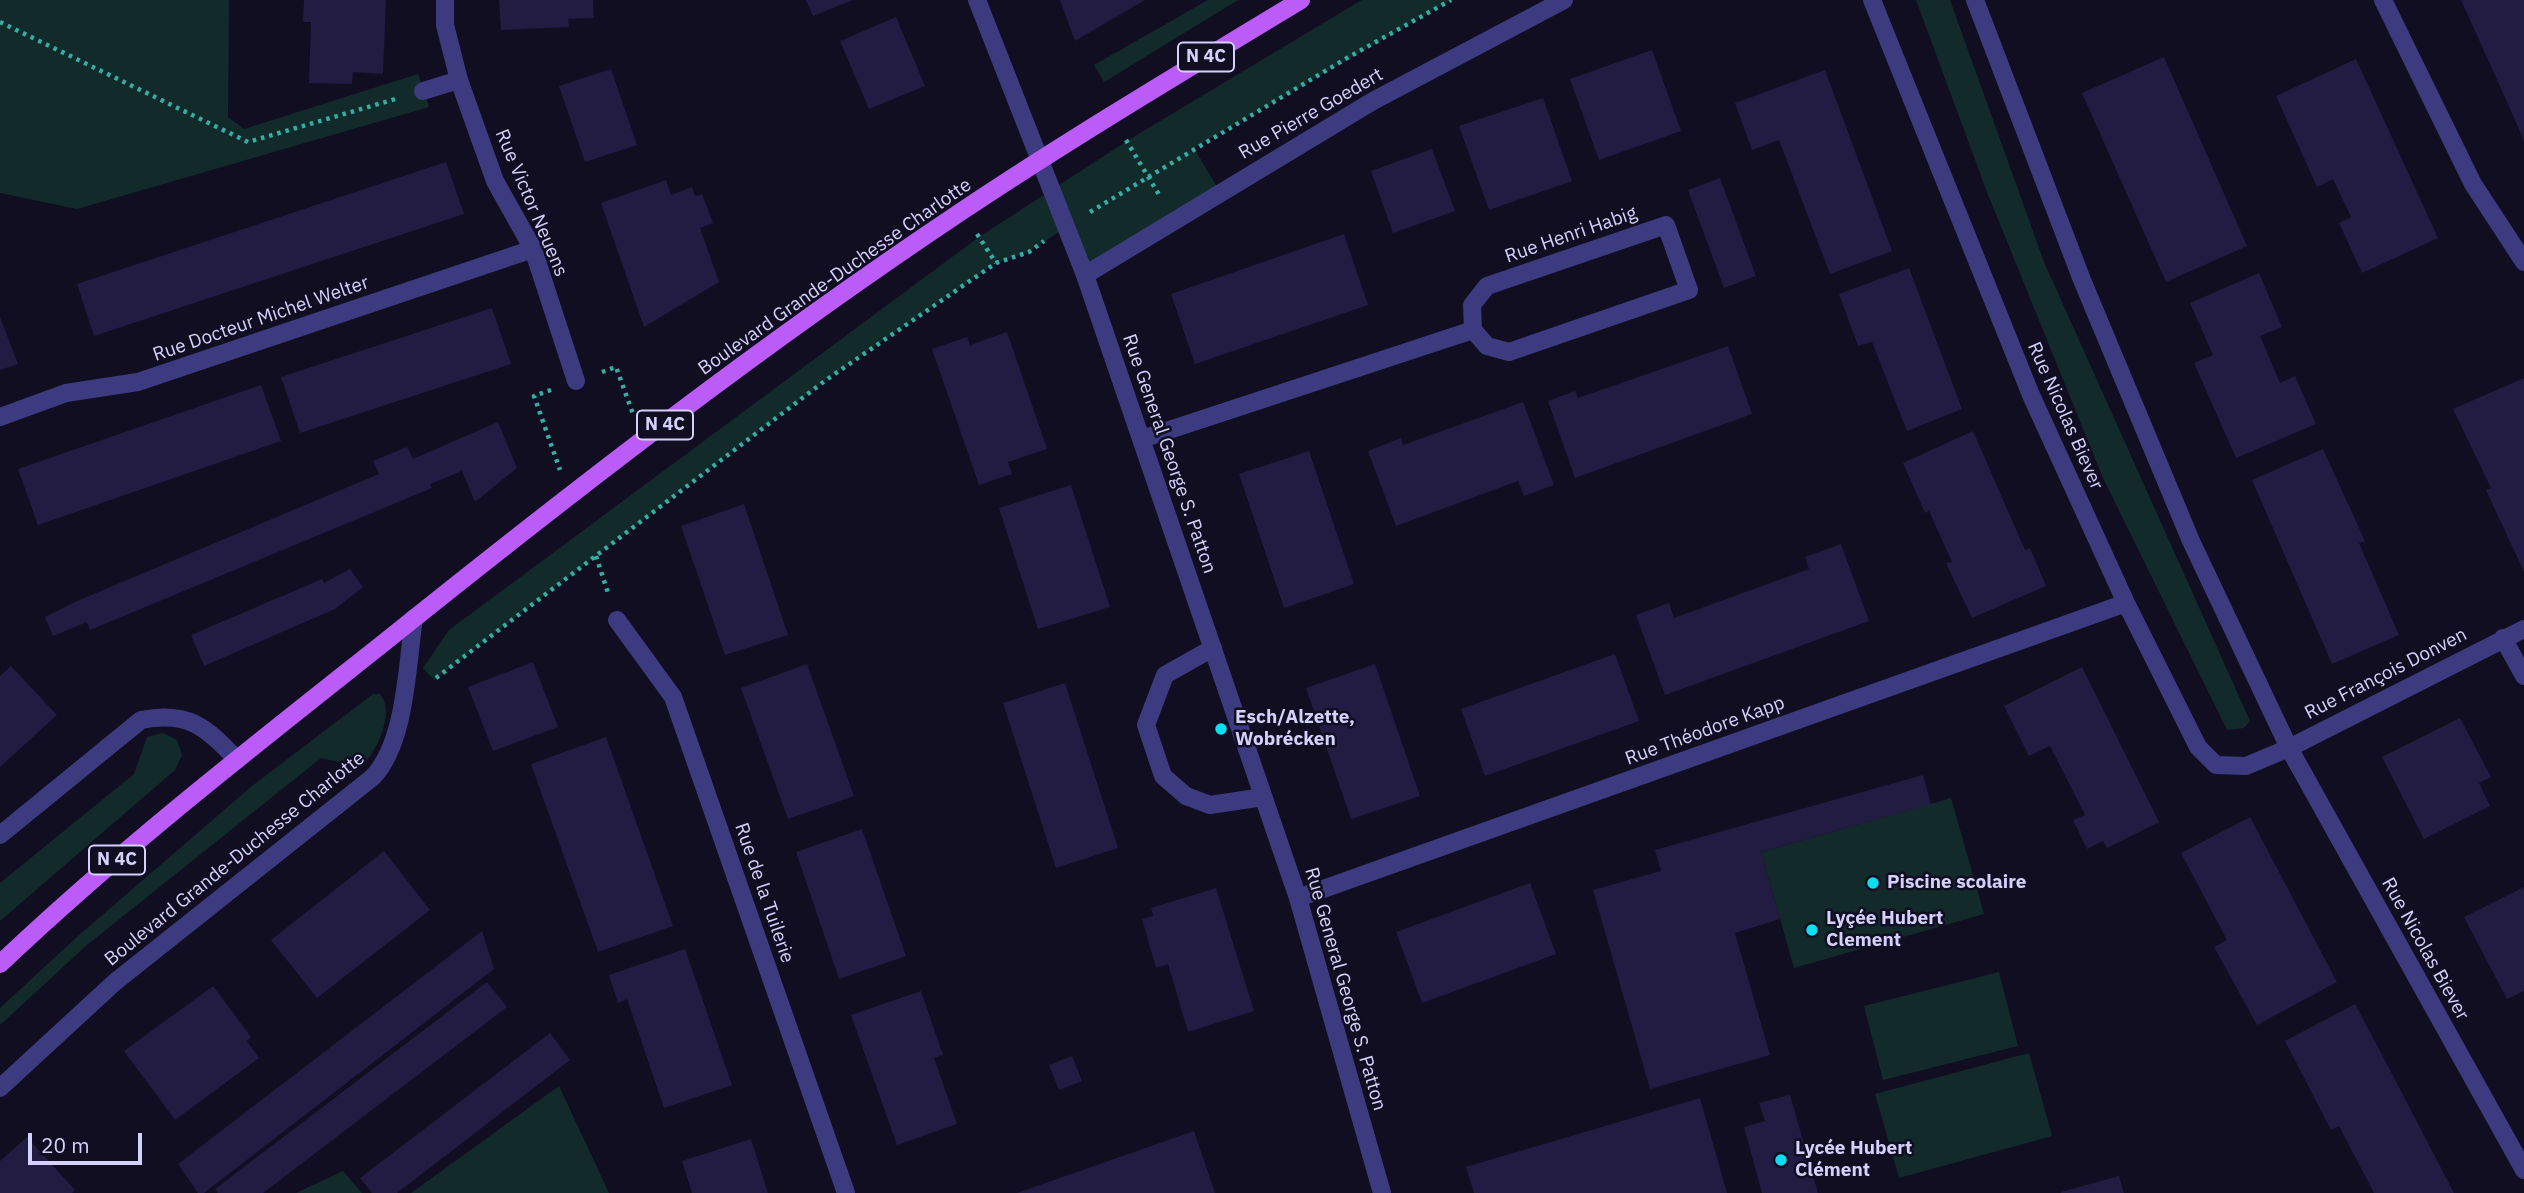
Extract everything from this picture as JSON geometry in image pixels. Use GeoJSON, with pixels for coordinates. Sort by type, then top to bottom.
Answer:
{"type":"FeatureCollection","features":[{"type":"Feature","properties":{"kind":"main road","name":"Boulevard Grande-Duchesse Charlotte"},"geometry":{"type":"LineString","coordinates":[[0,964],[55,912],[237,760],[414,618],[789,332],[1040,160],[1301,0]]}},
{"type":"Feature","properties":{"kind":"street","name":"Rue Victor Neuens"},"geometry":{"type":"LineString","coordinates":[[445,0],[445,25],[459,80],[495,181],[533,249],[576,381]]}},
{"type":"Feature","properties":{"kind":"street","name":"Rue General George S. Patton"},"geometry":{"type":"LineString","coordinates":[[977,0],[1085,275],[1264,797],[1298,898],[1382,1193]]}},
{"type":"Feature","properties":{"kind":"street","name":"Rue Pierre Goedert"},"geometry":{"type":"LineString","coordinates":[[1085,275],[1373,101],[1564,0]]}},
{"type":"Feature","properties":{"kind":"street","name":"Rue Nicolas Biever"},"geometry":{"type":"LineString","coordinates":[[1872,0],[2031,395],[2126,603],[2198,747],[2216,765],[2246,766],[2289,748]]}},
{"type":"Feature","properties":{"kind":"street"},"geometry":{"type":"LineString","coordinates":[[2383,0],[2473,184],[2524,262]]}},
{"type":"Feature","properties":{"kind":"street","name":"Rue Nicolas Biever"},"geometry":{"type":"LineString","coordinates":[[1979,1],[2082,280],[2186,529],[2289,748],[2524,1170]]}},
{"type":"Feature","properties":{"kind":"street"},"geometry":{"type":"LineString","coordinates":[[423,91],[459,80]]}},
{"type":"Feature","properties":{"kind":"street","name":"Rue Henri Habig"},"geometry":{"type":"LineString","coordinates":[[1666,225],[1689,290],[1509,352],[1488,346],[1473,330],[1472,305],[1488,286],[1666,225]]}},
{"type":"Feature","properties":{"kind":"street","name":"Rue Docteur Michel Welter"},"geometry":{"type":"LineString","coordinates":[[0,417],[66,393],[138,382],[533,249]]}},
{"type":"Feature","properties":{"kind":"street"},"geometry":{"type":"LineString","coordinates":[[1142,439],[1473,330]]}},
{"type":"Feature","properties":{"kind":"street","name":"Rue Théodore Kapp"},"geometry":{"type":"LineString","coordinates":[[1298,898],[2126,603]]}},
{"type":"Feature","properties":{"kind":"street","name":"Boulevard Grande-Duchesse Charlotte"},"geometry":{"type":"LineString","coordinates":[[0,1088],[115,982],[373,777],[386,763],[394,742],[414,618]]}},
{"type":"Feature","properties":{"kind":"street","name":"Rue de la Tuilerie"},"geometry":{"type":"LineString","coordinates":[[617,620],[673,697],[846,1193]]}},
{"type":"Feature","properties":{"kind":"street","name":"Rue François Donven"},"geometry":{"type":"LineString","coordinates":[[2289,748],[2524,629]]}},
{"type":"Feature","properties":{"kind":"street"},"geometry":{"type":"LineString","coordinates":[[2503,638],[2524,676]]}},
{"type":"Feature","properties":{"kind":"street"},"geometry":{"type":"LineString","coordinates":[[1213,648],[1165,674],[1146,725],[1154,751],[1163,776],[1186,796],[1210,805],[1264,797]]}},
{"type":"Feature","properties":{"kind":"street"},"geometry":{"type":"LineString","coordinates":[[0,835],[141,720],[166,715],[192,722],[212,732],[237,760]]}},
{"type":"Feature","properties":{"kind":"path"},"geometry":{"type":"LineString","coordinates":[[401,705],[826,380],[996,263],[1029,252],[1147,175],[1451,0]]}},
{"type":"Feature","properties":{"kind":"path"},"geometry":{"type":"LineString","coordinates":[[0,22],[248,142],[423,91]]}},
{"type":"Feature","properties":{"kind":"path"},"geometry":{"type":"LineString","coordinates":[[1111,115],[1174,220]]}},
{"type":"Feature","properties":{"kind":"path"},"geometry":{"type":"LineString","coordinates":[[616,367],[622,384]]}},
{"type":"Feature","properties":{"kind":"path"},"geometry":{"type":"LineString","coordinates":[[534,396],[569,498]]}},
{"type":"Feature","properties":{"kind":"path"},"geometry":{"type":"LineString","coordinates":[[596,556],[617,620]]}},
{"type":"Feature","properties":{"kind":"green space"},"geometry":{"type":"Polygon","coordinates":[[[0,0],[229,0],[228,117],[244,129],[418,74],[429,107],[77,209],[0,193],[0,0]]]}},
{"type":"Feature","properties":{"kind":"green space"},"geometry":{"type":"Polygon","coordinates":[[[1208,0],[1238,0],[1104,82],[1094,65],[1208,0]]]}},
{"type":"Feature","properties":{"kind":"green space"},"geometry":{"type":"Polygon","coordinates":[[[1362,0],[1451,0],[1194,148],[1220,192],[1085,275],[1066,227],[1029,252],[996,263],[826,380],[434,680],[423,668],[449,630],[979,237],[1127,141],[1362,0]]]}},
{"type":"Feature","properties":{"kind":"green space"},"geometry":{"type":"Polygon","coordinates":[[[1916,0],[1950,0],[2044,262],[2250,721],[2244,728],[2227,730],[2103,478],[1987,192],[1916,0]]]}},
{"type":"Feature","properties":{"kind":"green space"},"geometry":{"type":"Polygon","coordinates":[[[373,694],[380,694],[384,702],[385,721],[373,752],[361,767],[321,758],[87,945],[0,1025],[0,1008],[78,936],[252,786],[373,694]]]}},
{"type":"Feature","properties":{"kind":"green space"},"geometry":{"type":"Polygon","coordinates":[[[163,733],[177,740],[182,755],[175,770],[0,921],[0,883],[134,774],[147,737],[163,733]]]}},
{"type":"Feature","properties":{"kind":"green space","name":"Piscine scolaire"},"geometry":{"type":"Polygon","coordinates":[[[1951,798],[1984,914],[1794,968],[1761,852],[1951,798]]]}},
{"type":"Feature","properties":{"kind":"green space"},"geometry":{"type":"Polygon","coordinates":[[[1999,972],[2018,1046],[1883,1080],[1864,1006],[1999,972]]]}},
{"type":"Feature","properties":{"kind":"green space"},"geometry":{"type":"Polygon","coordinates":[[[2029,1053],[2052,1136],[1899,1178],[1875,1094],[2029,1053]]]}},
{"type":"Feature","properties":{"kind":"green space"},"geometry":{"type":"Polygon","coordinates":[[[559,1086],[609,1193],[411,1193],[559,1086]]]}},
{"type":"Feature","properties":{"kind":"green space"},"geometry":{"type":"Polygon","coordinates":[[[343,1171],[362,1193],[296,1193],[343,1171]]]}},
{"type":"Feature","properties":{"kind":"building"},"geometry":{"type":"Polygon","coordinates":[[[304,0],[386,0],[383,74],[353,72],[352,84],[309,83],[311,22],[303,22],[304,0]]]}},
{"type":"Feature","properties":{"kind":"building"},"geometry":{"type":"Polygon","coordinates":[[[499,0],[593,0],[594,18],[568,19],[569,27],[501,30],[499,0]]]}},
{"type":"Feature","properties":{"kind":"building"},"geometry":{"type":"Polygon","coordinates":[[[806,0],[853,0],[813,16],[806,0]]]}},
{"type":"Feature","properties":{"kind":"building"},"geometry":{"type":"Polygon","coordinates":[[[1060,0],[1145,0],[1075,41],[1060,0]]]}},
{"type":"Feature","properties":{"kind":"building"},"geometry":{"type":"Polygon","coordinates":[[[2461,0],[2524,0],[2524,141],[2504,95],[2461,0]]]}},
{"type":"Feature","properties":{"kind":"building"},"geometry":{"type":"Polygon","coordinates":[[[896,17],[925,86],[869,109],[840,41],[896,17]]]}},
{"type":"Feature","properties":{"kind":"building"},"geometry":{"type":"Polygon","coordinates":[[[1652,50],[1681,131],[1599,160],[1570,79],[1652,50]]]}},
{"type":"Feature","properties":{"kind":"building"},"geometry":{"type":"Polygon","coordinates":[[[2164,57],[2247,246],[2166,282],[2082,93],[2164,57]]]}},
{"type":"Feature","properties":{"kind":"building"},"geometry":{"type":"Polygon","coordinates":[[[2356,59],[2438,238],[2362,273],[2339,223],[2351,217],[2333,179],[2317,187],[2276,96],[2356,59]]]}},
{"type":"Feature","properties":{"kind":"building"},"geometry":{"type":"Polygon","coordinates":[[[611,69],[637,145],[585,162],[559,86],[611,69]]]}},
{"type":"Feature","properties":{"kind":"building"},"geometry":{"type":"Polygon","coordinates":[[[1825,70],[1892,251],[1830,274],[1779,140],[1752,150],[1735,103],[1825,70]]]}},
{"type":"Feature","properties":{"kind":"building"},"geometry":{"type":"Polygon","coordinates":[[[1543,98],[1572,181],[1489,210],[1459,126],[1543,98]]]}},
{"type":"Feature","properties":{"kind":"building"},"geometry":{"type":"Polygon","coordinates":[[[1432,149],[1455,211],[1393,233],[1371,171],[1432,149]]]}},
{"type":"Feature","properties":{"kind":"building"},"geometry":{"type":"Polygon","coordinates":[[[446,162],[464,214],[94,336],[77,284],[446,162]]]}},
{"type":"Feature","properties":{"kind":"building"},"geometry":{"type":"Polygon","coordinates":[[[1720,178],[1756,276],[1724,288],[1688,190],[1720,178]]]}},
{"type":"Feature","properties":{"kind":"building"},"geometry":{"type":"Polygon","coordinates":[[[666,180],[671,195],[692,187],[695,196],[702,194],[713,223],[700,228],[719,282],[644,327],[601,203],[666,180]]]}},
{"type":"Feature","properties":{"kind":"building"},"geometry":{"type":"Polygon","coordinates":[[[1344,234],[1368,305],[1195,364],[1171,294],[1344,234]]]}},
{"type":"Feature","properties":{"kind":"building"},"geometry":{"type":"Polygon","coordinates":[[[1909,268],[1962,409],[1907,431],[1872,342],[1858,346],[1839,294],[1909,268]]]}},
{"type":"Feature","properties":{"kind":"building"},"geometry":{"type":"Polygon","coordinates":[[[2259,273],[2282,327],[2260,336],[2280,383],[2295,376],[2316,424],[2236,458],[2194,363],[2213,355],[2190,303],[2259,273]]]}},
{"type":"Feature","properties":{"kind":"building"},"geometry":{"type":"Polygon","coordinates":[[[492,308],[511,364],[300,433],[281,377],[492,308]]]}},
{"type":"Feature","properties":{"kind":"building"},"geometry":{"type":"Polygon","coordinates":[[[0,317],[18,364],[0,370],[0,317]]]}},
{"type":"Feature","properties":{"kind":"building"},"geometry":{"type":"Polygon","coordinates":[[[1007,332],[1047,449],[1008,462],[1012,474],[979,485],[932,349],[967,337],[970,345],[1007,332]]]}},
{"type":"Feature","properties":{"kind":"building"},"geometry":{"type":"Polygon","coordinates":[[[1728,346],[1752,414],[1575,478],[1548,401],[1575,391],[1578,398],[1728,346]]]}},
{"type":"Feature","properties":{"kind":"building"},"geometry":{"type":"Polygon","coordinates":[[[2524,378],[2524,572],[2486,490],[2491,488],[2453,409],[2524,378]]]}},
{"type":"Feature","properties":{"kind":"building"},"geometry":{"type":"Polygon","coordinates":[[[261,385],[281,441],[38,525],[18,469],[261,385]]]}},
{"type":"Feature","properties":{"kind":"building"},"geometry":{"type":"Polygon","coordinates":[[[1523,402],[1554,485],[1524,496],[1518,481],[1396,526],[1368,451],[1401,438],[1403,445],[1523,402]]]}},
{"type":"Feature","properties":{"kind":"building"},"geometry":{"type":"Polygon","coordinates":[[[498,422],[517,468],[475,502],[462,471],[430,484],[432,488],[90,630],[87,622],[53,636],[45,617],[77,601],[379,474],[373,461],[407,447],[413,459],[498,422]]]}},
{"type":"Feature","properties":{"kind":"building"},"geometry":{"type":"Polygon","coordinates":[[[1973,431],[2025,550],[2030,548],[2046,586],[1972,618],[1946,563],[1952,562],[1929,511],[1925,513],[1903,463],[1973,431]]]}},
{"type":"Feature","properties":{"kind":"building"},"geometry":{"type":"Polygon","coordinates":[[[2323,449],[2365,541],[2359,543],[2399,635],[2332,664],[2252,480],[2323,449]]]}},
{"type":"Feature","properties":{"kind":"building"},"geometry":{"type":"Polygon","coordinates":[[[1309,451],[1354,584],[1284,608],[1239,474],[1309,451]]]}},
{"type":"Feature","properties":{"kind":"building"},"geometry":{"type":"Polygon","coordinates":[[[1071,485],[1110,607],[1038,629],[999,508],[1071,485]]]}},
{"type":"Feature","properties":{"kind":"building"},"geometry":{"type":"Polygon","coordinates":[[[744,504],[788,635],[725,655],[681,526],[744,504]]]}},
{"type":"Feature","properties":{"kind":"building"},"geometry":{"type":"Polygon","coordinates":[[[1841,544],[1869,621],[1665,695],[1636,615],[1669,603],[1674,618],[1809,569],[1805,557],[1841,544]]]}},
{"type":"Feature","properties":{"kind":"building"},"geometry":{"type":"Polygon","coordinates":[[[350,569],[363,587],[335,609],[204,666],[191,635],[322,579],[324,583],[350,569]]]}},
{"type":"Feature","properties":{"kind":"building"},"geometry":{"type":"Polygon","coordinates":[[[1615,654],[1639,721],[1485,776],[1461,709],[1615,654]]]}},
{"type":"Feature","properties":{"kind":"building"},"geometry":{"type":"Polygon","coordinates":[[[533,662],[558,727],[493,751],[468,687],[533,662]]]}},
{"type":"Feature","properties":{"kind":"building"},"geometry":{"type":"Polygon","coordinates":[[[807,664],[854,796],[788,819],[741,688],[807,664]]]}},
{"type":"Feature","properties":{"kind":"building"},"geometry":{"type":"Polygon","coordinates":[[[1375,664],[1420,796],[1351,819],[1306,688],[1375,664]]]}},
{"type":"Feature","properties":{"kind":"building"},"geometry":{"type":"Polygon","coordinates":[[[11,666],[57,715],[0,767],[0,676],[11,666]]]}},
{"type":"Feature","properties":{"kind":"building"},"geometry":{"type":"Polygon","coordinates":[[[2082,667],[2159,822],[2107,848],[2103,841],[2087,849],[2073,820],[2085,815],[2050,746],[2029,756],[2004,706],[2082,667]]]}},
{"type":"Feature","properties":{"kind":"building"},"geometry":{"type":"Polygon","coordinates":[[[1065,683],[1118,848],[1056,868],[1003,703],[1065,683]]]}},
{"type":"Feature","properties":{"kind":"building"},"geometry":{"type":"Polygon","coordinates":[[[2460,718],[2491,777],[2479,783],[2490,806],[2424,839],[2382,757],[2460,718]]]}},
{"type":"Feature","properties":{"kind":"building"},"geometry":{"type":"Polygon","coordinates":[[[606,737],[673,926],[598,952],[531,764],[606,737]]]}},
{"type":"Feature","properties":{"kind":"building"},"geometry":{"type":"Polygon","coordinates":[[[1923,775],[1931,804],[1761,852],[1780,919],[1735,933],[1770,1055],[1650,1089],[1593,890],[1661,871],[1655,850],[1923,775]]]}},
{"type":"Feature","properties":{"kind":"building"},"geometry":{"type":"Polygon","coordinates":[[[2250,817],[2337,982],[2257,1025],[2214,947],[2227,940],[2181,853],[2250,817]]]}},
{"type":"Feature","properties":{"kind":"building"},"geometry":{"type":"Polygon","coordinates":[[[862,829],[906,956],[839,979],[796,852],[862,829]]]}},
{"type":"Feature","properties":{"kind":"building"},"geometry":{"type":"Polygon","coordinates":[[[384,851],[430,910],[317,998],[271,940],[384,851]]]}},
{"type":"Feature","properties":{"kind":"building"},"geometry":{"type":"Polygon","coordinates":[[[1530,883],[1556,954],[1422,1003],[1396,932],[1530,883]]]}},
{"type":"Feature","properties":{"kind":"building"},"geometry":{"type":"Polygon","coordinates":[[[2524,887],[2524,991],[2507,999],[2464,917],[2524,887]]]}},
{"type":"Feature","properties":{"kind":"building"},"geometry":{"type":"Polygon","coordinates":[[[1216,888],[1254,1011],[1188,1032],[1168,964],[1156,968],[1142,919],[1153,916],[1151,908],[1216,888]]]}},
{"type":"Feature","properties":{"kind":"building"},"geometry":{"type":"Polygon","coordinates":[[[482,931],[494,969],[204,1193],[198,1193],[178,1164],[482,931]]]}},
{"type":"Feature","properties":{"kind":"building"},"geometry":{"type":"Polygon","coordinates":[[[685,949],[732,1085],[664,1108],[627,999],[618,1003],[609,975],[685,949]]]}},
{"type":"Feature","properties":{"kind":"building"},"geometry":{"type":"Polygon","coordinates":[[[487,982],[507,1007],[263,1193],[218,1193],[215,1189],[487,982]]]}},
{"type":"Feature","properties":{"kind":"building"},"geometry":{"type":"Polygon","coordinates":[[[213,986],[251,1037],[247,1041],[259,1058],[175,1120],[124,1051],[213,986]]]}},
{"type":"Feature","properties":{"kind":"building"},"geometry":{"type":"Polygon","coordinates":[[[921,991],[943,1055],[934,1058],[957,1124],[897,1145],[851,1015],[921,991]]]}},
{"type":"Feature","properties":{"kind":"building"},"geometry":{"type":"Polygon","coordinates":[[[2355,1004],[2454,1193],[2374,1193],[2339,1126],[2331,1130],[2285,1041],[2355,1004]]]}},
{"type":"Feature","properties":{"kind":"building"},"geometry":{"type":"Polygon","coordinates":[[[550,1033],[570,1060],[397,1193],[372,1193],[360,1178],[550,1033]]]}},
{"type":"Feature","properties":{"kind":"building"},"geometry":{"type":"Polygon","coordinates":[[[1072,1056],[1082,1081],[1059,1090],[1049,1065],[1072,1056]]]}},
{"type":"Feature","properties":{"kind":"building","name":"Lycée Hubert Clément"},"geometry":{"type":"Polygon","coordinates":[[[1790,1095],[1818,1193],[1762,1193],[1744,1127],[1765,1121],[1759,1103],[1790,1095]]]}},
{"type":"Feature","properties":{"kind":"building"},"geometry":{"type":"Polygon","coordinates":[[[1700,1098],[1727,1193],[1474,1193],[1466,1167],[1700,1098]]]}},
{"type":"Feature","properties":{"kind":"building"},"geometry":{"type":"Polygon","coordinates":[[[1194,1131],[1215,1193],[1017,1193],[1194,1131]]]}},
{"type":"Feature","properties":{"kind":"building"},"geometry":{"type":"Polygon","coordinates":[[[27,1137],[75,1190],[72,1193],[0,1193],[0,1161],[27,1137]]]}},
{"type":"Feature","properties":{"kind":"building"},"geometry":{"type":"Polygon","coordinates":[[[751,1139],[768,1193],[692,1193],[682,1161],[751,1139]]]}},
{"type":"Feature","properties":{"kind":"building"},"geometry":{"type":"Polygon","coordinates":[[[2119,1176],[2124,1193],[2061,1193],[2061,1192],[2119,1176]]]}},
{"type":"Feature","properties":{"kind":"place","name":"Esch/Alzette, Wobrécken"},"geometry":{"type":"Point","coordinates":[1221,729]}},
{"type":"Feature","properties":{"kind":"place","name":"Piscine scolaire"},"geometry":{"type":"Point","coordinates":[1873,883]}},
{"type":"Feature","properties":{"kind":"place","name":"Lyçée Hubert Clement"},"geometry":{"type":"Point","coordinates":[1812,930]}},
{"type":"Feature","properties":{"kind":"place","name":"Lycée Hubert Clément"},"geometry":{"type":"Point","coordinates":[1781,1160]}}]}
